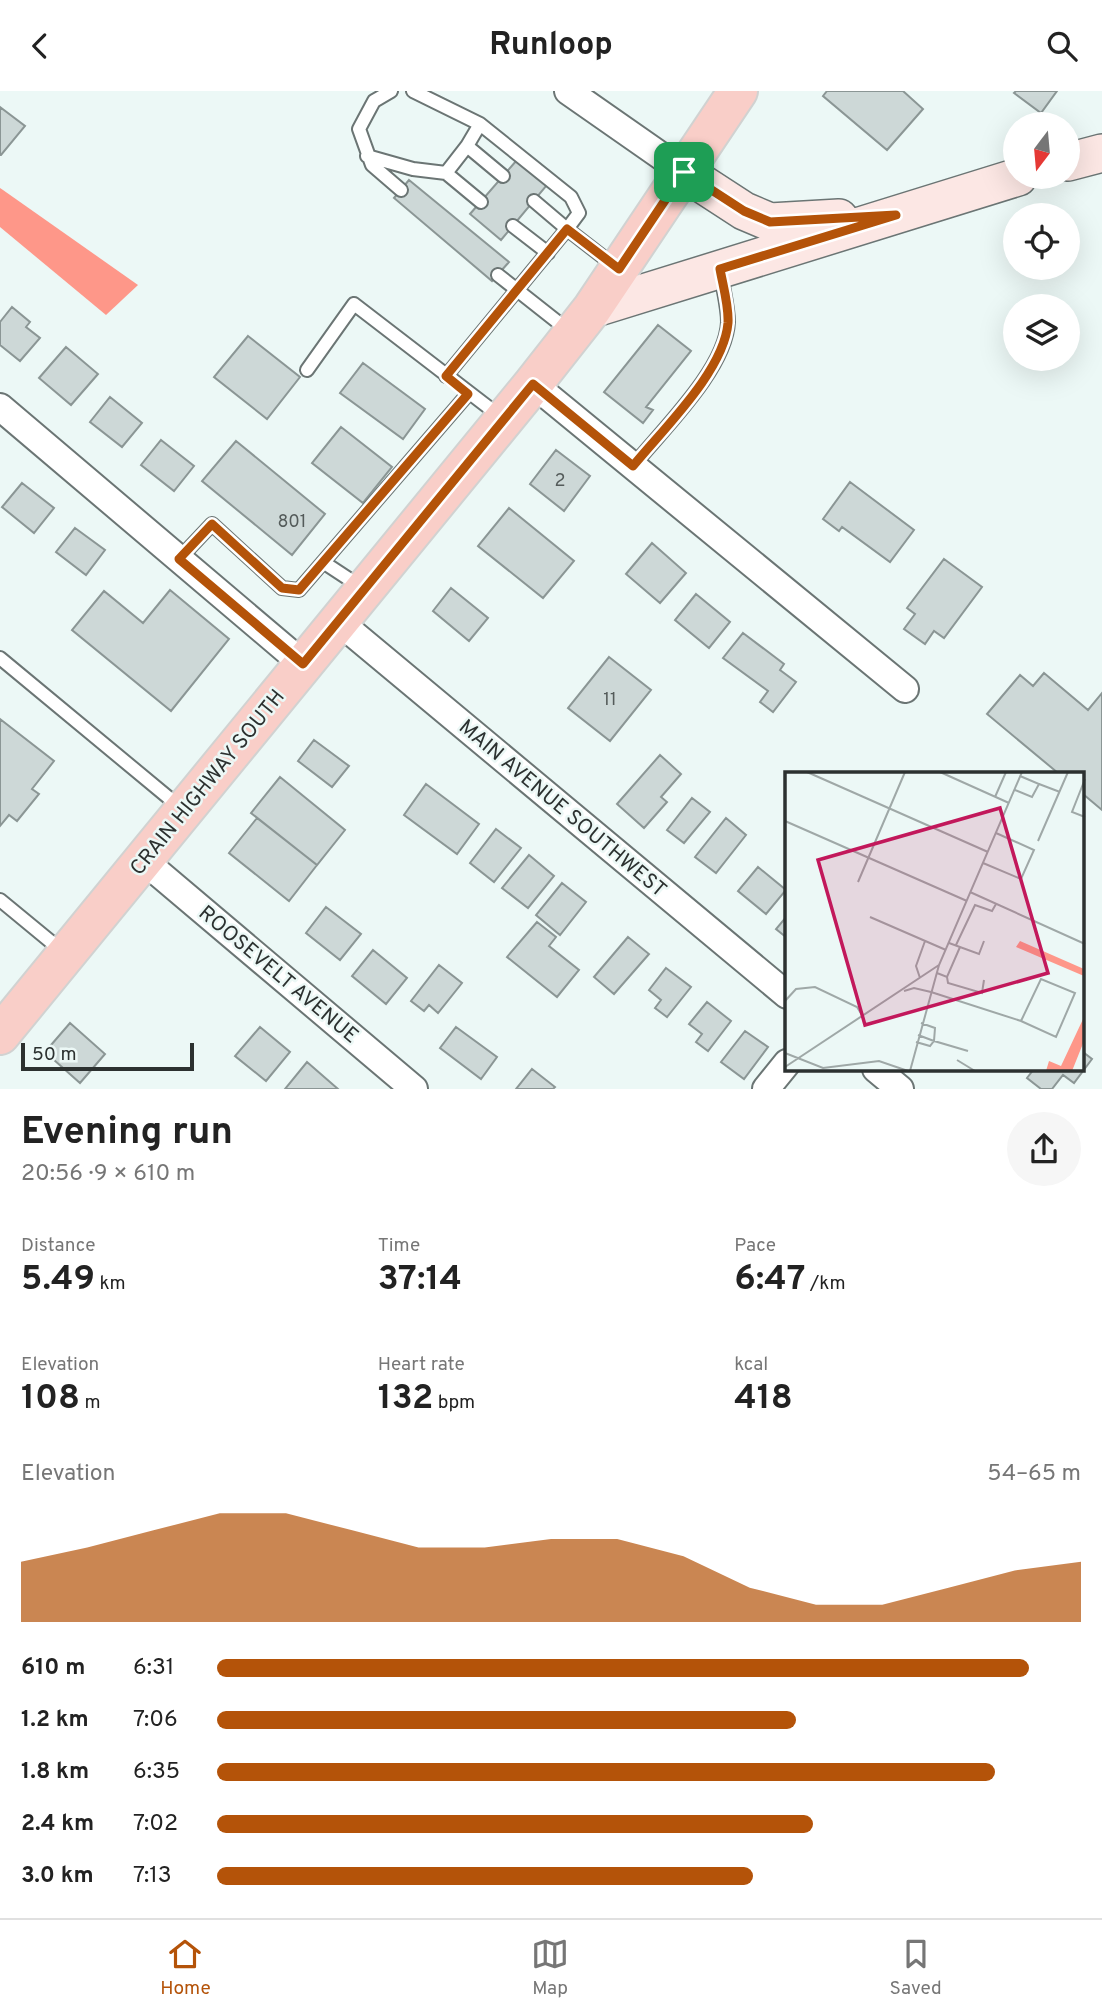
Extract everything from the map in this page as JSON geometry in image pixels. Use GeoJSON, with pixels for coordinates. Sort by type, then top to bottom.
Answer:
{"type":"FeatureCollection","features":[{"type":"Feature","properties":{"kind":"main road","name":"CRAIN HIGHWAY SOUTH"},"geometry":{"type":"LineString","coordinates":[[0,1035],[533,384],[619,269],[738,91]]}},
{"type":"Feature","properties":{"kind":"main road"},"geometry":{"type":"LineString","coordinates":[[1080,159],[1102,153]]}},
{"type":"Feature","properties":{"kind":"main road"},"geometry":{"type":"LineString","coordinates":[[684,172],[744,211],[770,222],[896,215]]}},
{"type":"Feature","properties":{"kind":"main road"},"geometry":{"type":"LineString","coordinates":[[582,321],[720,269],[1003,182]]}},
{"type":"Feature","properties":{"kind":"street"},"geometry":{"type":"LineString","coordinates":[[568,91],[684,172]]}},
{"type":"Feature","properties":{"kind":"street"},"geometry":{"type":"LineString","coordinates":[[533,384],[905,689]]}},
{"type":"Feature","properties":{"kind":"street"},"geometry":{"type":"LineString","coordinates":[[0,407],[303,664]]}},
{"type":"Feature","properties":{"kind":"street","name":"MAIN AVENUE SOUTHWEST"},"geometry":{"type":"LineString","coordinates":[[338,621],[785,993]]}},
{"type":"Feature","properties":{"kind":"street","name":"ROOSEVELT AVENUE"},"geometry":{"type":"LineString","coordinates":[[143,860],[414,1089]]}},
{"type":"Feature","properties":{"kind":"street"},"geometry":{"type":"LineString","coordinates":[[766,1089],[785,1065]]}},
{"type":"Feature","properties":{"kind":"street"},"geometry":{"type":"LineString","coordinates":[[878,1071],[900,1089]]}},
{"type":"Feature","properties":{"kind":"lane"},"geometry":{"type":"LineString","coordinates":[[391,91],[374,101],[359,129],[372,165],[401,190]]}},
{"type":"Feature","properties":{"kind":"lane"},"geometry":{"type":"LineString","coordinates":[[413,91],[480,124],[570,197],[579,213],[446,376]]}},
{"type":"Feature","properties":{"kind":"lane"},"geometry":{"type":"LineString","coordinates":[[446,173],[480,124]]}},
{"type":"Feature","properties":{"kind":"lane"},"geometry":{"type":"LineString","coordinates":[[467,146],[503,176]]}},
{"type":"Feature","properties":{"kind":"lane"},"geometry":{"type":"LineString","coordinates":[[367,156],[412,169],[446,173],[481,202]]}},
{"type":"Feature","properties":{"kind":"lane"},"geometry":{"type":"LineString","coordinates":[[534,201],[619,269]]}},
{"type":"Feature","properties":{"kind":"lane"},"geometry":{"type":"LineString","coordinates":[[513,226],[548,253]]}},
{"type":"Feature","properties":{"kind":"lane"},"geometry":{"type":"LineString","coordinates":[[633,466],[708,373],[725,338],[728,320],[720,269]]}},
{"type":"Feature","properties":{"kind":"lane"},"geometry":{"type":"LineString","coordinates":[[498,275],[518,290],[582,321]]}},
{"type":"Feature","properties":{"kind":"lane"},"geometry":{"type":"LineString","coordinates":[[307,370],[354,304],[468,394],[505,419]]}},
{"type":"Feature","properties":{"kind":"lane"},"geometry":{"type":"LineString","coordinates":[[179,559],[212,524],[282,588],[299,590],[468,394]]}},
{"type":"Feature","properties":{"kind":"lane"},"geometry":{"type":"LineString","coordinates":[[323,562],[365,589]]}},
{"type":"Feature","properties":{"kind":"lane"},"geometry":{"type":"LineString","coordinates":[[0,658],[184,811]]}},
{"type":"Feature","properties":{"kind":"lane"},"geometry":{"type":"LineString","coordinates":[[0,900],[66,954]]}},
{"type":"Feature","properties":{"kind":"shaded area"},"geometry":{"type":"Polygon","coordinates":[[[0,188],[138,285],[106,315],[0,227],[0,188]]]}},
{"type":"Feature","properties":{"kind":"building"},"geometry":{"type":"Polygon","coordinates":[[[827,91],[903,91],[923,109],[887,150],[823,96],[827,91]]]}},
{"type":"Feature","properties":{"kind":"building"},"geometry":{"type":"Polygon","coordinates":[[[1016,91],[1057,91],[1042,112],[1014,93],[1016,91]]]}},
{"type":"Feature","properties":{"kind":"building"},"geometry":{"type":"Polygon","coordinates":[[[0,107],[25,126],[1,155],[0,155],[0,107]]]}},
{"type":"Feature","properties":{"kind":"building"},"geometry":{"type":"Polygon","coordinates":[[[517,160],[547,185],[501,240],[470,214],[517,160]]]}},
{"type":"Feature","properties":{"kind":"building"},"geometry":{"type":"Polygon","coordinates":[[[409,180],[509,262],[492,281],[394,198],[409,180]]]}},
{"type":"Feature","properties":{"kind":"building"},"geometry":{"type":"Polygon","coordinates":[[[12,307],[30,322],[26,327],[40,338],[20,361],[0,345],[0,322],[12,307]]]}},
{"type":"Feature","properties":{"kind":"building"},"geometry":{"type":"Polygon","coordinates":[[[658,325],[691,351],[646,407],[653,410],[643,423],[604,392],[658,325]]]}},
{"type":"Feature","properties":{"kind":"building"},"geometry":{"type":"Polygon","coordinates":[[[248,336],[300,377],[267,419],[214,377],[248,336]]]}},
{"type":"Feature","properties":{"kind":"building"},"geometry":{"type":"Polygon","coordinates":[[[66,347],[98,374],[71,405],[39,378],[66,347]]]}},
{"type":"Feature","properties":{"kind":"building"},"geometry":{"type":"Polygon","coordinates":[[[363,363],[425,409],[403,439],[340,393],[363,363]]]}},
{"type":"Feature","properties":{"kind":"building"},"geometry":{"type":"Polygon","coordinates":[[[110,397],[142,423],[122,447],[90,422],[110,397]]]}},
{"type":"Feature","properties":{"kind":"building"},"geometry":{"type":"Polygon","coordinates":[[[341,427],[392,467],[363,503],[312,463],[341,427]]]}},
{"type":"Feature","properties":{"kind":"building"},"geometry":{"type":"Polygon","coordinates":[[[161,440],[194,466],[174,491],[141,465],[161,440]]]}},
{"type":"Feature","properties":{"kind":"building"},"geometry":{"type":"Polygon","coordinates":[[[236,441],[325,514],[292,555],[202,481],[236,441]]]}},
{"type":"Feature","properties":{"kind":"building"},"geometry":{"type":"Polygon","coordinates":[[[556,450],[590,476],[564,511],[530,484],[556,450]]]}},
{"type":"Feature","properties":{"kind":"building"},"geometry":{"type":"Polygon","coordinates":[[[850,482],[914,530],[890,562],[842,527],[839,531],[823,519],[850,482]]]}},
{"type":"Feature","properties":{"kind":"building"},"geometry":{"type":"Polygon","coordinates":[[[22,483],[54,508],[34,533],[2,507],[22,483]]]}},
{"type":"Feature","properties":{"kind":"building"},"geometry":{"type":"Polygon","coordinates":[[[509,508],[574,561],[543,598],[478,546],[509,508]]]}},
{"type":"Feature","properties":{"kind":"building"},"geometry":{"type":"Polygon","coordinates":[[[75,528],[105,550],[86,575],[56,552],[75,528]]]}},
{"type":"Feature","properties":{"kind":"building"},"geometry":{"type":"Polygon","coordinates":[[[652,543],[686,573],[660,603],[626,574],[652,543]]]}},
{"type":"Feature","properties":{"kind":"building"},"geometry":{"type":"Polygon","coordinates":[[[944,559],[982,587],[944,638],[934,631],[925,644],[904,629],[915,614],[907,608],[944,559]]]}},
{"type":"Feature","properties":{"kind":"building"},"geometry":{"type":"Polygon","coordinates":[[[451,588],[488,618],[469,641],[433,611],[451,588]]]}},
{"type":"Feature","properties":{"kind":"building"},"geometry":{"type":"Polygon","coordinates":[[[170,590],[229,639],[171,711],[72,630],[104,591],[143,623],[170,590]]]}},
{"type":"Feature","properties":{"kind":"building"},"geometry":{"type":"Polygon","coordinates":[[[696,594],[730,622],[709,648],[675,620],[696,594]]]}},
{"type":"Feature","properties":{"kind":"building"},"geometry":{"type":"Polygon","coordinates":[[[743,633],[784,664],[780,670],[796,682],[773,712],[760,702],[768,691],[723,658],[743,633]]]}},
{"type":"Feature","properties":{"kind":"building"},"geometry":{"type":"Polygon","coordinates":[[[609,657],[651,690],[610,741],[568,708],[609,657]]]}},
{"type":"Feature","properties":{"kind":"building"},"geometry":{"type":"Polygon","coordinates":[[[1044,673],[1088,710],[1102,693],[1102,810],[1084,795],[1084,772],[1057,772],[987,714],[1020,675],[1033,686],[1044,673]]]}},
{"type":"Feature","properties":{"kind":"building"},"geometry":{"type":"Polygon","coordinates":[[[0,719],[54,761],[32,789],[39,794],[17,821],[9,815],[0,826],[0,719]]]}},
{"type":"Feature","properties":{"kind":"building"},"geometry":{"type":"Polygon","coordinates":[[[314,740],[349,766],[332,787],[298,761],[314,740]]]}},
{"type":"Feature","properties":{"kind":"building"},"geometry":{"type":"Polygon","coordinates":[[[660,755],[681,774],[661,797],[667,802],[644,828],[617,804],[660,755]]]}},
{"type":"Feature","properties":{"kind":"building"},"geometry":{"type":"Polygon","coordinates":[[[280,777],[345,830],[317,865],[251,813],[280,777]]]}},
{"type":"Feature","properties":{"kind":"building"},"geometry":{"type":"Polygon","coordinates":[[[426,784],[479,824],[457,854],[404,815],[426,784]]]}},
{"type":"Feature","properties":{"kind":"building"},"geometry":{"type":"Polygon","coordinates":[[[692,798],[710,812],[684,843],[667,830],[692,798]]]}},
{"type":"Feature","properties":{"kind":"building"},"geometry":{"type":"Polygon","coordinates":[[[257,818],[317,865],[289,901],[229,853],[257,818]]]}},
{"type":"Feature","properties":{"kind":"building"},"geometry":{"type":"Polygon","coordinates":[[[726,818],[746,835],[716,873],[695,857],[726,818]]]}},
{"type":"Feature","properties":{"kind":"building"},"geometry":{"type":"Polygon","coordinates":[[[496,829],[521,848],[494,882],[470,863],[496,829]]]}},
{"type":"Feature","properties":{"kind":"building"},"geometry":{"type":"Polygon","coordinates":[[[529,855],[554,876],[528,908],[502,888],[529,855]]]}},
{"type":"Feature","properties":{"kind":"building"},"geometry":{"type":"Polygon","coordinates":[[[758,867],[785,889],[766,914],[738,891],[758,867]]]}},
{"type":"Feature","properties":{"kind":"building"},"geometry":{"type":"Polygon","coordinates":[[[562,883],[586,902],[560,935],[536,915],[562,883]]]}},
{"type":"Feature","properties":{"kind":"building"},"geometry":{"type":"Polygon","coordinates":[[[326,907],[361,934],[340,960],[306,933],[326,907]]]}},
{"type":"Feature","properties":{"kind":"building"},"geometry":{"type":"Polygon","coordinates":[[[785,918],[785,936],[776,929],[785,918]]]}},
{"type":"Feature","properties":{"kind":"building"},"geometry":{"type":"Polygon","coordinates":[[[537,922],[556,937],[549,946],[579,970],[557,997],[507,957],[537,922]]]}},
{"type":"Feature","properties":{"kind":"building"},"geometry":{"type":"Polygon","coordinates":[[[628,937],[649,954],[614,994],[594,977],[628,937]]]}},
{"type":"Feature","properties":{"kind":"building"},"geometry":{"type":"Polygon","coordinates":[[[373,950],[407,978],[386,1004],[352,976],[373,950]]]}},
{"type":"Feature","properties":{"kind":"building"},"geometry":{"type":"Polygon","coordinates":[[[439,965],[462,983],[438,1013],[429,1005],[424,1011],[411,1001],[439,965]]]}},
{"type":"Feature","properties":{"kind":"building"},"geometry":{"type":"Polygon","coordinates":[[[666,968],[691,987],[667,1017],[655,1008],[661,1000],[649,990],[666,968]]]}},
{"type":"Feature","properties":{"kind":"building"},"geometry":{"type":"Polygon","coordinates":[[[707,1002],[731,1021],[708,1051],[696,1042],[702,1034],[689,1024],[707,1002]]]}},
{"type":"Feature","properties":{"kind":"building"},"geometry":{"type":"Polygon","coordinates":[[[70,1023],[105,1054],[80,1083],[45,1052],[70,1023]]]}},
{"type":"Feature","properties":{"kind":"building"},"geometry":{"type":"Polygon","coordinates":[[[260,1027],[290,1052],[266,1081],[235,1056],[260,1027]]]}},
{"type":"Feature","properties":{"kind":"building"},"geometry":{"type":"Polygon","coordinates":[[[456,1027],[497,1057],[481,1079],[440,1048],[456,1027]]]}},
{"type":"Feature","properties":{"kind":"building"},"geometry":{"type":"Polygon","coordinates":[[[745,1031],[768,1047],[744,1079],[721,1062],[745,1031]]]}},
{"type":"Feature","properties":{"kind":"building"},"geometry":{"type":"Polygon","coordinates":[[[1084,1053],[1092,1059],[1084,1070],[1084,1053]]]}},
{"type":"Feature","properties":{"kind":"building"},"geometry":{"type":"Polygon","coordinates":[[[307,1062],[338,1089],[285,1089],[307,1062]]]}},
{"type":"Feature","properties":{"kind":"building"},"geometry":{"type":"Polygon","coordinates":[[[532,1069],[555,1087],[516,1089],[532,1069]]]}},
{"type":"Feature","properties":{"kind":"building"},"geometry":{"type":"Polygon","coordinates":[[[1032,1071],[1083,1071],[1074,1083],[1063,1075],[1052,1089],[1041,1089],[1027,1078],[1032,1071]]]}},
{"type":"Feature","properties":{"kind":"route"},"geometry":{"type":"LineString","coordinates":[[684,172],[744,211],[770,222],[896,215],[720,269],[728,320],[725,338],[708,373],[633,466],[533,384],[303,664],[179,559],[212,524],[282,588],[299,590],[468,394],[446,376],[567,229],[619,269],[684,172]]}}]}
